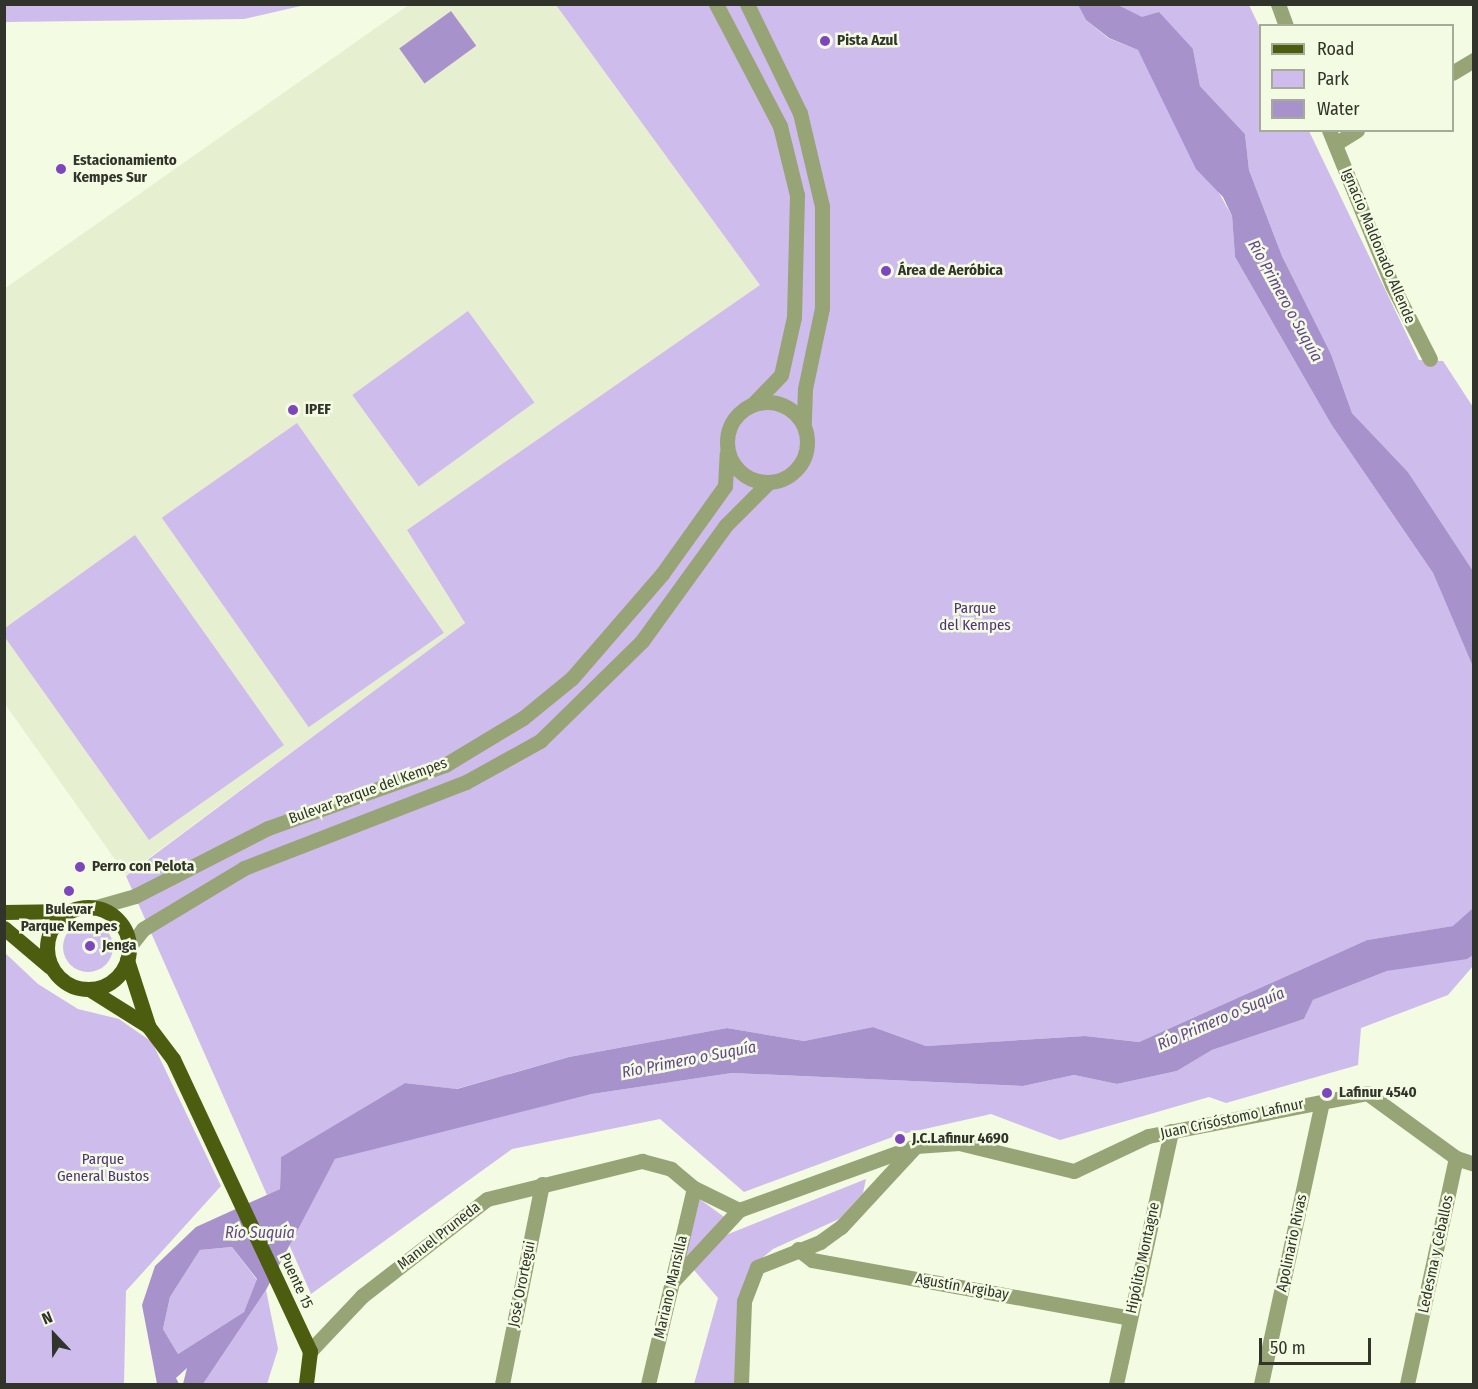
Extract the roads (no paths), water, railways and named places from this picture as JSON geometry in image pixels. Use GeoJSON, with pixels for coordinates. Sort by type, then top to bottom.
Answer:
{"type":"FeatureCollection","features":[{"type":"Feature","properties":{"kind":"main road"},"geometry":{"type":"LineString","coordinates":[[4,912],[70,911],[93,908],[118,921],[148,1026]]}},
{"type":"Feature","properties":{"kind":"main road"},"geometry":{"type":"LineString","coordinates":[[53,969],[49,936],[70,911]]}},
{"type":"Feature","properties":{"kind":"main road"},"geometry":{"type":"LineString","coordinates":[[4,928],[69,984],[89,989],[148,1026]]}},
{"type":"Feature","properties":{"kind":"main road"},"geometry":{"type":"LineString","coordinates":[[89,989],[112,981],[128,954]]}},
{"type":"Feature","properties":{"kind":"main road","name":"Puente 15"},"geometry":{"type":"LineString","coordinates":[[148,1026],[185,1081],[217,1156],[310,1351]]}},
{"type":"Feature","properties":{"kind":"main road"},"geometry":{"type":"LineString","coordinates":[[306,1384],[310,1351]]}},
{"type":"Feature","properties":{"kind":"street"},"geometry":{"type":"LineString","coordinates":[[716,4],[780,126],[797,195],[794,317],[781,375],[728,429],[728,453],[742,475],[768,483],[787,477],[801,463],[807,451],[804,424],[823,298],[822,206],[800,112],[747,4]]}},
{"type":"Feature","properties":{"kind":"street"},"geometry":{"type":"LineString","coordinates":[[1278,4],[1285,24]]}},
{"type":"Feature","properties":{"kind":"street"},"geometry":{"type":"LineString","coordinates":[[1454,72],[1473,60]]}},
{"type":"Feature","properties":{"kind":"street"},"geometry":{"type":"LineString","coordinates":[[1332,137],[1350,132]]}},
{"type":"Feature","properties":{"kind":"street","name":"Ignacio Maldonado Allende"},"geometry":{"type":"LineString","coordinates":[[1332,137],[1392,285],[1430,359]]}},
{"type":"Feature","properties":{"kind":"street"},"geometry":{"type":"LineString","coordinates":[[753,404],[776,402],[804,424]]}},
{"type":"Feature","properties":{"kind":"street","name":"Bulevar Parque del Kempes"},"geometry":{"type":"LineString","coordinates":[[93,908],[135,896],[268,828],[445,765],[523,718],[572,678],[662,574],[725,486],[728,453]]}},
{"type":"Feature","properties":{"kind":"street","name":"Bulevar Parque del Kempes"},"geometry":{"type":"LineString","coordinates":[[128,954],[143,929],[244,868],[466,782],[540,741],[642,641],[726,525],[768,483]]}},
{"type":"Feature","properties":{"kind":"street","name":"Juan Crisóstomo Lafinur"},"geometry":{"type":"LineString","coordinates":[[739,1210],[916,1146],[959,1143],[1074,1171],[1171,1131],[1367,1093],[1377,1097],[1456,1158],[1473,1164]]}},
{"type":"Feature","properties":{"kind":"street","name":"Apolinario Rivas"},"geometry":{"type":"LineString","coordinates":[[1261,1384],[1322,1101]]}},
{"type":"Feature","properties":{"kind":"street","name":"Hipólito Montagne"},"geometry":{"type":"LineString","coordinates":[[1116,1384],[1171,1131]]}},
{"type":"Feature","properties":{"kind":"street"},"geometry":{"type":"LineString","coordinates":[[741,1384],[750,1279],[767,1259],[798,1249],[841,1227],[916,1146]]}},
{"type":"Feature","properties":{"kind":"street","name":"Ledesma y Ceballos"},"geometry":{"type":"LineString","coordinates":[[1407,1384],[1456,1158]]}},
{"type":"Feature","properties":{"kind":"street","name":"Manuel Pruneda"},"geometry":{"type":"LineString","coordinates":[[310,1351],[362,1296],[469,1209],[543,1184],[642,1161],[671,1169],[694,1188],[739,1210]]}},
{"type":"Feature","properties":{"kind":"street","name":"José Orortegui"},"geometry":{"type":"LineString","coordinates":[[502,1384],[543,1184]]}},
{"type":"Feature","properties":{"kind":"street","name":"Mariano Mansilla"},"geometry":{"type":"LineString","coordinates":[[648,1384],[694,1188]]}},
{"type":"Feature","properties":{"kind":"street"},"geometry":{"type":"LineString","coordinates":[[672,1282],[739,1210]]}},
{"type":"Feature","properties":{"kind":"street","name":"Agustín Argibay"},"geometry":{"type":"LineString","coordinates":[[798,1249],[812,1260],[1130,1318]]}},
{"type":"Feature","properties":{"kind":"water","name":"Río Primero o Suquía"},"geometry":{"type":"Polygon","coordinates":[[[1078,5],[1118,5],[1142,17],[1159,12],[1193,49],[1200,86],[1245,134],[1249,170],[1282,256],[1331,354],[1352,413],[1408,472],[1473,571],[1473,667],[1433,573],[1331,424],[1235,257],[1232,216],[1223,197],[1196,169],[1138,50],[1109,38],[1086,20],[1078,5]]]}},
{"type":"Feature","properties":{"kind":"water"},"geometry":{"type":"Polygon","coordinates":[[[451,11],[476,46],[424,83],[399,49],[451,11]]]}},
{"type":"Feature","properties":{"kind":"water","name":"Río Suquía"},"geometry":{"type":"Polygon","coordinates":[[[1473,908],[1473,955],[1467,959],[1387,971],[1313,1000],[1304,1019],[1212,1050],[1177,1071],[1117,1084],[1074,1075],[1023,1086],[732,1073],[592,1094],[335,1159],[266,1290],[203,1384],[183,1384],[187,1368],[176,1378],[179,1384],[157,1384],[142,1305],[155,1266],[196,1227],[280,1189],[281,1157],[405,1083],[457,1089],[569,1057],[727,1028],[804,1041],[873,1027],[926,1046],[1085,1036],[1139,1042],[1367,940],[1453,926],[1473,908]],[[232,1247],[200,1250],[170,1297],[163,1329],[178,1354],[244,1312],[257,1279],[232,1247]]]}},
{"type":"Feature","properties":{"kind":"place","name":"Pista Azul"},"geometry":{"type":"Point","coordinates":[825,41]}},
{"type":"Feature","properties":{"kind":"place","name":"Estacionamiento Kempes Sur"},"geometry":{"type":"Point","coordinates":[61,169]}},
{"type":"Feature","properties":{"kind":"place","name":"Área de Aeróbica"},"geometry":{"type":"Point","coordinates":[886,271]}},
{"type":"Feature","properties":{"kind":"place","name":"IPEF"},"geometry":{"type":"Point","coordinates":[293,410]}},
{"type":"Feature","properties":{"kind":"place","name":"Perro con Pelota"},"geometry":{"type":"Point","coordinates":[80,867]}},
{"type":"Feature","properties":{"kind":"place","name":"Bulevar Parque Kempes"},"geometry":{"type":"Point","coordinates":[69,891]}},
{"type":"Feature","properties":{"kind":"place","name":"Jenga"},"geometry":{"type":"Point","coordinates":[90,946]}},
{"type":"Feature","properties":{"kind":"place","name":"Lafinur 4540"},"geometry":{"type":"Point","coordinates":[1327,1093]}},
{"type":"Feature","properties":{"kind":"place","name":"J.C.Lafinur 4690"},"geometry":{"type":"Point","coordinates":[900,1139]}},
{"type":"Feature","properties":{"kind":"park label","name":"Parque del Kempes"},"geometry":{"type":"Point","coordinates":[975,616]}},
{"type":"Feature","properties":{"kind":"park label","name":"Parque General Bustos"},"geometry":{"type":"Point","coordinates":[103,1168]}}]}
